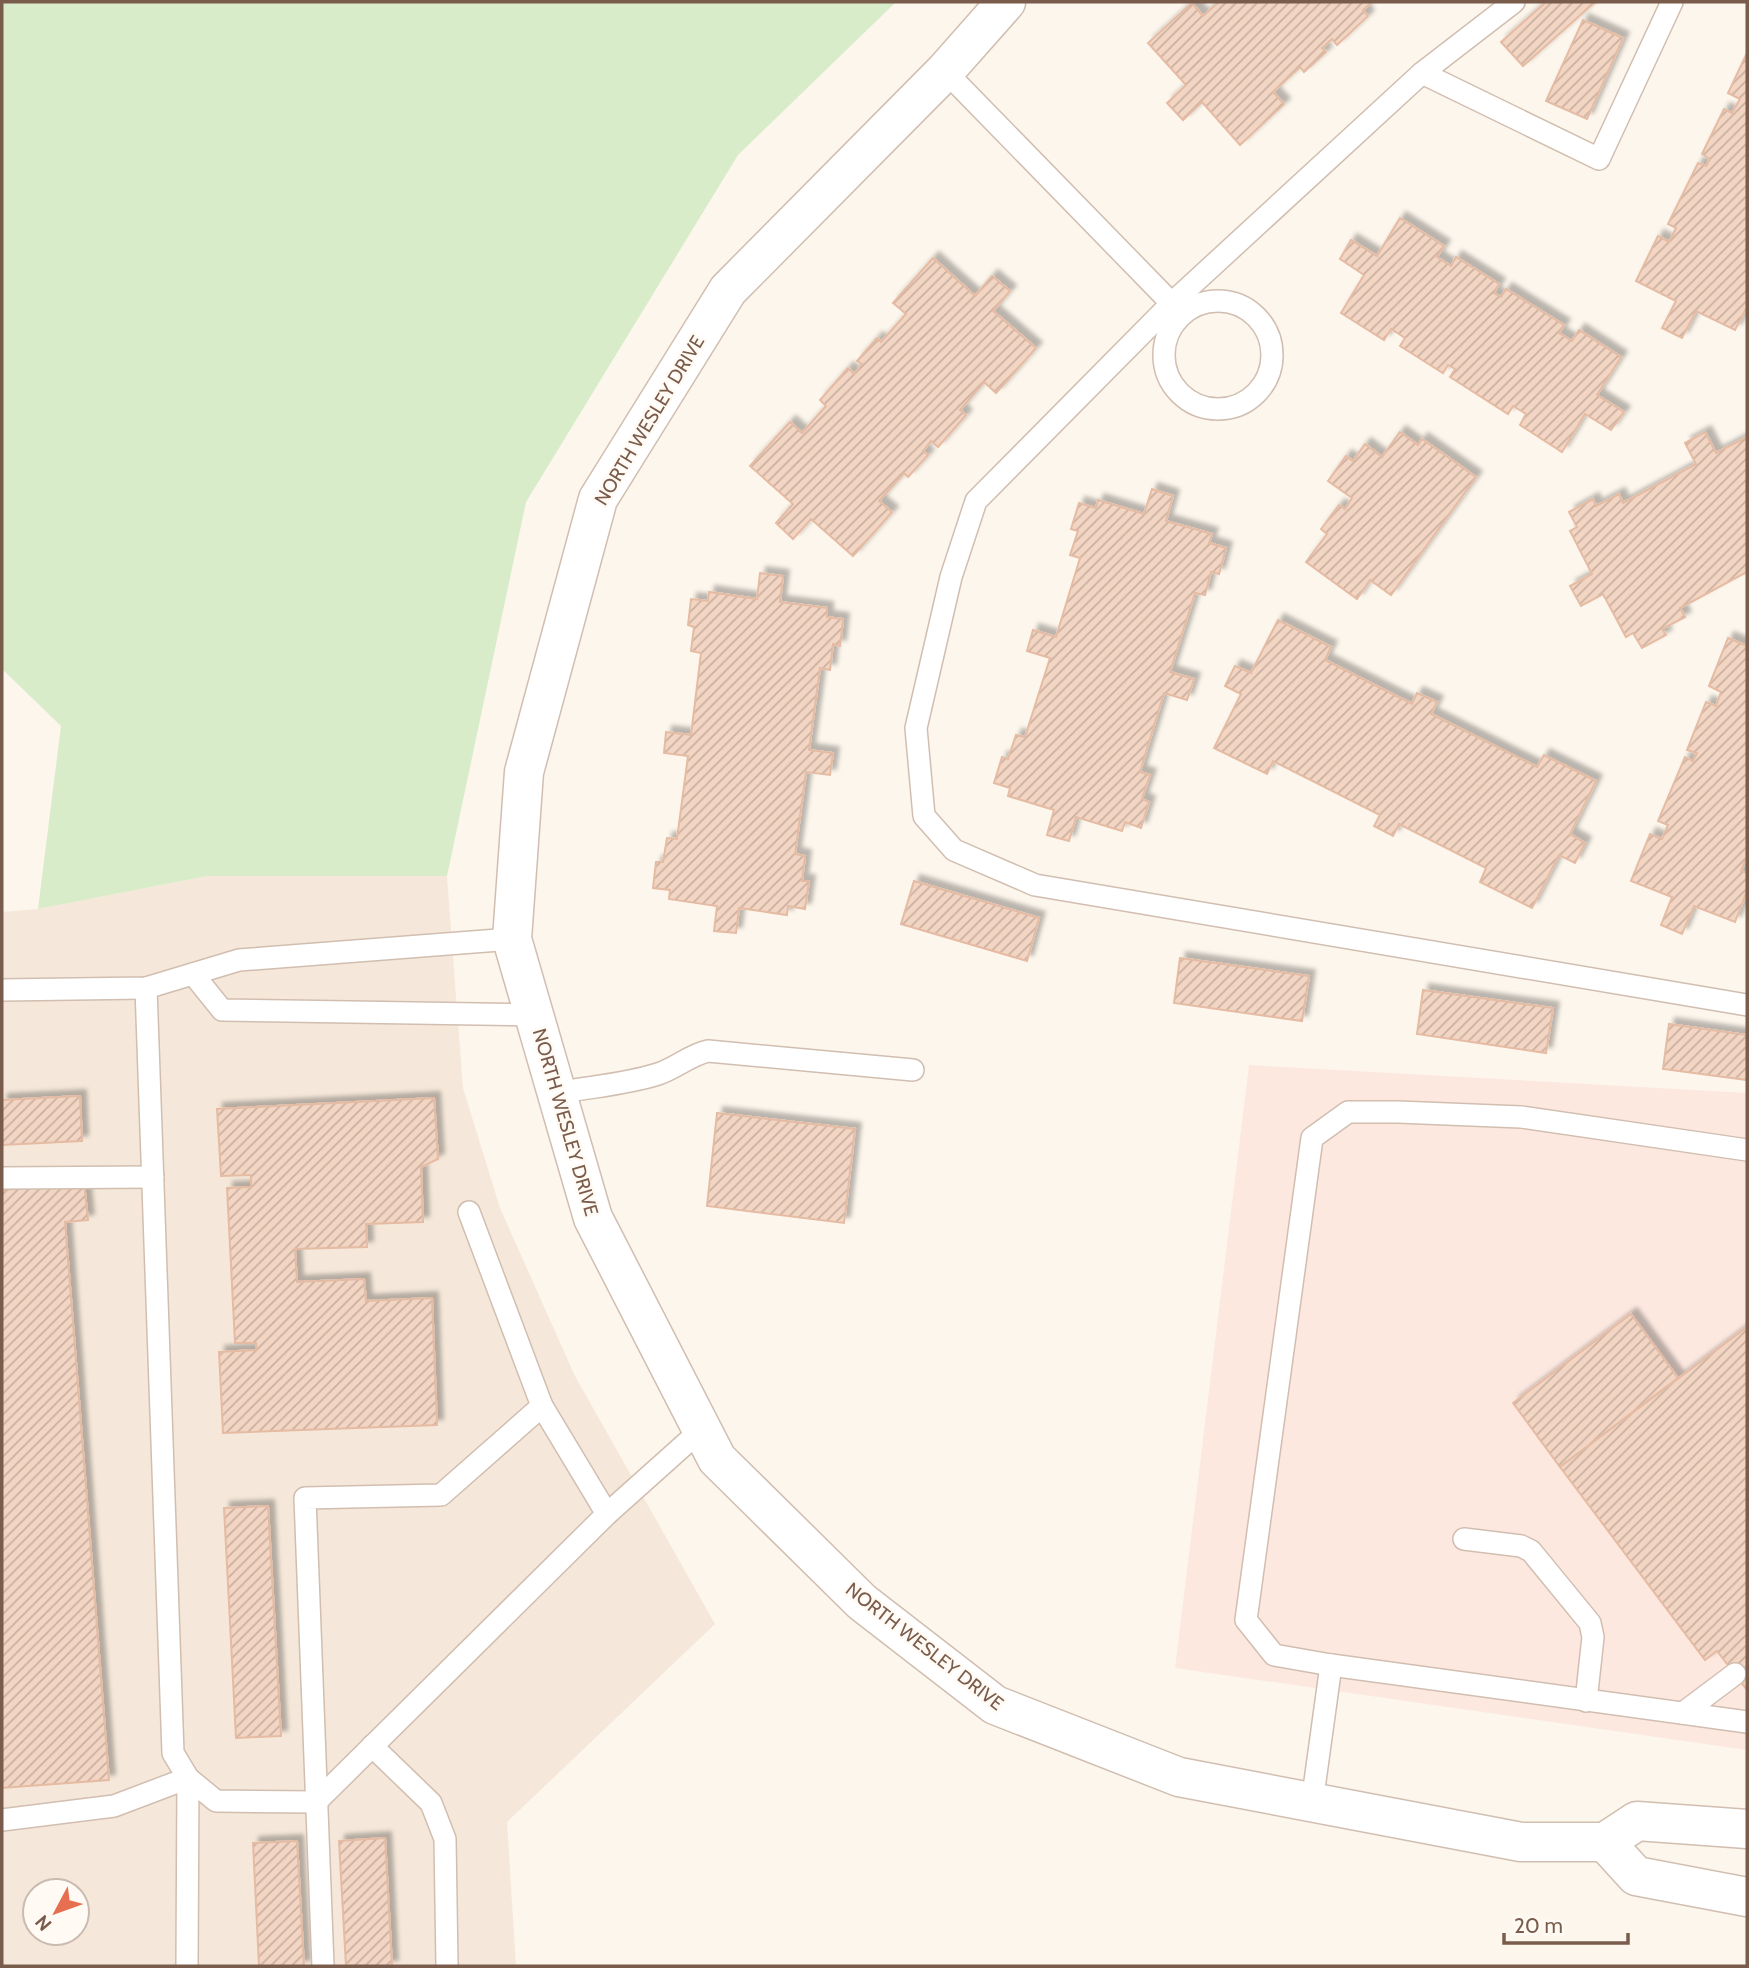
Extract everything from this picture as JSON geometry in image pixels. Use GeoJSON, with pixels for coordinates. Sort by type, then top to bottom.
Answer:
{"type":"FeatureCollection","features":[{"type":"Feature","properties":{"kind":"street","name":"NORTH WESLEY DRIVE"},"geometry":{"type":"LineString","coordinates":[[1006,2],[945,71],[729,290],[598,499],[524,772],[512,939],[593,1218],[717,1459],[862,1602],[995,1705],[1179,1777],[1521,1842],[1605,1842]]}},
{"type":"Feature","properties":{"kind":"street"},"geometry":{"type":"LineString","coordinates":[[1747,1829],[1637,1821],[1605,1842],[1636,1875],[1747,1897]]}},
{"type":"Feature","properties":{"kind":"lane"},"geometry":{"type":"LineString","coordinates":[[1514,2],[1422,73],[976,501],[951,577],[916,728],[924,816],[954,850],[1035,885],[1747,1005]]}},
{"type":"Feature","properties":{"kind":"lane"},"geometry":{"type":"LineString","coordinates":[[1422,73],[1599,159],[1672,2]]}},
{"type":"Feature","properties":{"kind":"lane"},"geometry":{"type":"LineString","coordinates":[[945,71],[1177,308]]}},
{"type":"Feature","properties":{"kind":"lane"},"geometry":{"type":"LineString","coordinates":[[1214,301],[1231,302],[1248,309],[1261,321],[1269,336],[1272,354],[1270,371],[1262,387],[1250,399],[1233,407],[1216,409],[1197,404],[1182,394],[1171,380],[1165,363],[1165,345],[1177,308],[1214,301]]}},
{"type":"Feature","properties":{"kind":"lane"},"geometry":{"type":"LineString","coordinates":[[2,990],[146,988],[239,960],[512,939]]}},
{"type":"Feature","properties":{"kind":"lane"},"geometry":{"type":"LineString","coordinates":[[193,974],[222,1010],[535,1015]]}},
{"type":"Feature","properties":{"kind":"lane"},"geometry":{"type":"LineString","coordinates":[[146,988],[173,1754],[188,1778],[216,1801],[316,1802],[607,1514],[702,1429]]}},
{"type":"Feature","properties":{"kind":"lane"},"geometry":{"type":"LineString","coordinates":[[557,1093],[656,1074],[695,1054],[708,1051],[913,1070]]}},
{"type":"Feature","properties":{"kind":"lane"},"geometry":{"type":"LineString","coordinates":[[1747,1150],[1521,1117],[1348,1112],[1312,1138],[1247,1620],[1274,1655],[1747,1722]]}},
{"type":"Feature","properties":{"kind":"lane"},"geometry":{"type":"LineString","coordinates":[[2,1178],[153,1177]]}},
{"type":"Feature","properties":{"kind":"lane"},"geometry":{"type":"LineString","coordinates":[[469,1212],[542,1406],[607,1514]]}},
{"type":"Feature","properties":{"kind":"lane"},"geometry":{"type":"LineString","coordinates":[[323,1966],[305,1498],[442,1495],[542,1406]]}},
{"type":"Feature","properties":{"kind":"lane"},"geometry":{"type":"LineString","coordinates":[[1464,1539],[1521,1546],[1531,1551],[1590,1623],[1593,1637],[1586,1701]]}},
{"type":"Feature","properties":{"kind":"lane"},"geometry":{"type":"LineString","coordinates":[[1312,1802],[1331,1665]]}},
{"type":"Feature","properties":{"kind":"lane"},"geometry":{"type":"LineString","coordinates":[[1683,1713],[1735,1674]]}},
{"type":"Feature","properties":{"kind":"lane"},"geometry":{"type":"LineString","coordinates":[[372,1746],[430,1802],[445,1839],[447,1966]]}},
{"type":"Feature","properties":{"kind":"lane"},"geometry":{"type":"LineString","coordinates":[[2,1820],[114,1806],[188,1778]]}},
{"type":"Feature","properties":{"kind":"lane"},"geometry":{"type":"LineString","coordinates":[[187,1966],[188,1778]]}},
{"type":"Feature","properties":{"kind":"shaded area"},"geometry":{"type":"Polygon","coordinates":[[[207,876],[447,876],[463,1088],[500,1208],[575,1376],[715,1624],[507,1822],[516,1966],[2,1966],[2,912],[38,909],[207,876]]]}},
{"type":"Feature","properties":{"kind":"shaded area"},"geometry":{"type":"Polygon","coordinates":[[[1249,1065],[1747,1093],[1747,1750],[1175,1668],[1249,1065]]]}},
{"type":"Feature","properties":{"kind":"green space"},"geometry":{"type":"Polygon","coordinates":[[[2,2],[896,2],[738,155],[526,502],[447,876],[207,876],[38,909],[61,726],[2,669],[2,2]]]}},
{"type":"Feature","properties":{"kind":"building"},"geometry":{"type":"Polygon","coordinates":[[[1219,2],[1372,2],[1363,10],[1368,16],[1337,45],[1332,39],[1322,48],[1326,52],[1304,72],[1300,67],[1273,92],[1284,104],[1240,145],[1202,102],[1183,120],[1167,103],[1186,85],[1148,43],[1192,3],[1203,16],[1219,2]]]}},
{"type":"Feature","properties":{"kind":"building"},"geometry":{"type":"Polygon","coordinates":[[[1546,2],[1595,2],[1523,66],[1501,42],[1546,2]]]}},
{"type":"Feature","properties":{"kind":"building"},"geometry":{"type":"Polygon","coordinates":[[[1583,20],[1623,38],[1587,119],[1546,101],[1583,20]]]}},
{"type":"Feature","properties":{"kind":"building"},"geometry":{"type":"Polygon","coordinates":[[[1747,53],[1747,307],[1735,330],[1696,311],[1682,338],[1662,328],[1676,301],[1636,281],[1658,236],[1669,242],[1676,228],[1668,224],[1698,163],[1706,166],[1710,159],[1702,154],[1724,109],[1732,113],[1740,99],[1728,93],[1747,53]]]}},
{"type":"Feature","properties":{"kind":"building"},"geometry":{"type":"Polygon","coordinates":[[[1400,218],[1444,246],[1437,257],[1451,266],[1456,257],[1499,284],[1494,293],[1501,297],[1506,289],[1564,325],[1559,333],[1572,341],[1579,330],[1621,357],[1597,395],[1624,412],[1611,430],[1585,414],[1562,452],[1520,425],[1526,414],[1513,406],[1508,414],[1450,377],[1455,369],[1448,365],[1443,373],[1400,346],[1405,338],[1391,329],[1384,340],[1341,313],[1364,275],[1340,259],[1351,240],[1377,256],[1400,218]]]}},
{"type":"Feature","properties":{"kind":"building"},"geometry":{"type":"Polygon","coordinates":[[[933,258],[975,296],[992,276],[1010,291],[993,311],[1036,348],[996,393],[984,382],[960,410],[966,415],[938,447],[931,441],[923,451],[928,455],[908,477],[904,473],[879,501],[892,512],[853,556],[811,519],[793,539],[776,523],[793,504],[750,466],[790,422],[802,433],[826,406],[820,400],[848,368],[854,374],[862,364],[857,361],[877,338],[881,342],[906,314],[893,303],[933,258]]]}},
{"type":"Feature","properties":{"kind":"building"},"geometry":{"type":"Polygon","coordinates":[[[1400,432],[1418,445],[1422,439],[1476,477],[1391,595],[1370,580],[1357,599],[1306,562],[1327,534],[1321,529],[1339,505],[1345,509],[1352,498],[1328,481],[1346,456],[1353,461],[1365,444],[1382,457],[1400,432]]]}},
{"type":"Feature","properties":{"kind":"building"},"geometry":{"type":"Polygon","coordinates":[[[1705,432],[1716,453],[1747,437],[1747,572],[1680,608],[1685,617],[1662,629],[1666,635],[1642,648],[1633,633],[1626,637],[1603,594],[1581,606],[1570,586],[1592,574],[1570,531],[1577,527],[1569,512],[1593,499],[1596,506],[1619,494],[1623,503],[1696,464],[1685,443],[1705,432]]]}},
{"type":"Feature","properties":{"kind":"building"},"geometry":{"type":"Polygon","coordinates":[[[1152,489],[1173,496],[1166,521],[1212,534],[1209,543],[1226,548],[1219,574],[1211,572],[1205,595],[1195,593],[1170,672],[1194,679],[1187,700],[1164,693],[1140,772],[1150,775],[1142,799],[1149,802],[1141,828],[1125,822],[1122,831],[1076,817],[1069,841],[1047,835],[1054,810],[1008,796],[1010,788],[994,783],[1002,757],[1008,759],[1016,735],[1025,737],[1050,658],[1027,651],[1033,630],[1056,637],[1080,558],[1070,555],[1078,531],[1071,529],[1079,503],[1096,508],[1098,500],[1144,514],[1152,489]]]}},
{"type":"Feature","properties":{"kind":"building"},"geometry":{"type":"Polygon","coordinates":[[[760,573],[783,576],[780,602],[827,608],[827,617],[843,619],[840,646],[833,644],[830,670],[820,668],[809,750],[833,753],[830,775],[806,772],[795,854],[805,856],[802,881],[809,881],[805,909],[788,906],[787,915],[739,908],[736,933],[714,931],[717,906],[669,899],[670,890],[653,888],[656,862],[663,862],[667,838],[677,839],[688,756],[664,753],[666,732],[691,735],[701,653],[691,651],[694,627],[688,625],[691,599],[708,601],[709,592],[757,599],[760,573]]]}},
{"type":"Feature","properties":{"kind":"building"},"geometry":{"type":"Polygon","coordinates":[[[1278,620],[1331,647],[1325,660],[1412,704],[1417,693],[1437,702],[1431,714],[1537,767],[1544,755],[1596,781],[1570,834],[1585,843],[1575,863],[1559,855],[1532,908],[1480,882],[1486,868],[1399,824],[1393,836],[1374,826],[1380,815],[1273,761],[1267,774],[1214,748],[1241,694],[1225,686],[1235,666],[1251,673],[1278,620]]]}},
{"type":"Feature","properties":{"kind":"building"},"geometry":{"type":"Polygon","coordinates":[[[1728,638],[1747,646],[1747,857],[1741,871],[1747,873],[1747,891],[1735,922],[1694,906],[1682,934],[1661,925],[1672,897],[1631,881],[1650,834],[1662,839],[1668,825],[1658,821],[1685,757],[1693,761],[1697,753],[1687,750],[1706,702],[1716,706],[1721,692],[1709,686],[1728,638]]]}},
{"type":"Feature","properties":{"kind":"building"},"geometry":{"type":"Polygon","coordinates":[[[914,881],[1039,918],[1027,961],[901,924],[914,881]]]}},
{"type":"Feature","properties":{"kind":"building"},"geometry":{"type":"Polygon","coordinates":[[[1180,958],[1309,976],[1302,1021],[1174,1003],[1180,958]]]}},
{"type":"Feature","properties":{"kind":"building"},"geometry":{"type":"Polygon","coordinates":[[[1423,990],[1553,1008],[1546,1053],[1417,1034],[1423,990]]]}},
{"type":"Feature","properties":{"kind":"building"},"geometry":{"type":"Polygon","coordinates":[[[1669,1024],[1747,1035],[1747,1080],[1663,1069],[1669,1024]]]}},
{"type":"Feature","properties":{"kind":"building"},"geometry":{"type":"Polygon","coordinates":[[[80,1096],[82,1141],[2,1145],[2,1100],[80,1096]]]}},
{"type":"Feature","properties":{"kind":"building"},"geometry":{"type":"Polygon","coordinates":[[[434,1098],[438,1159],[421,1167],[423,1222],[366,1224],[367,1247],[295,1249],[297,1282],[364,1279],[366,1301],[432,1298],[437,1425],[223,1433],[219,1352],[257,1350],[256,1343],[235,1343],[227,1188],[251,1187],[251,1175],[221,1176],[217,1109],[434,1098]]]}},
{"type":"Feature","properties":{"kind":"building"},"geometry":{"type":"Polygon","coordinates":[[[717,1113],[855,1129],[844,1223],[707,1206],[717,1113]]]}},
{"type":"Feature","properties":{"kind":"building"},"geometry":{"type":"Polygon","coordinates":[[[84,1183],[88,1220],[65,1222],[109,1780],[2,1788],[2,1190],[84,1183]]]}},
{"type":"Feature","properties":{"kind":"building"},"geometry":{"type":"Polygon","coordinates":[[[1631,1314],[1678,1378],[1560,1467],[1513,1403],[1631,1314]]]}},
{"type":"Feature","properties":{"kind":"building"},"geometry":{"type":"Polygon","coordinates":[[[1747,1327],[1747,1690],[1717,1651],[1705,1660],[1560,1467],[1747,1327]]]}},
{"type":"Feature","properties":{"kind":"building"},"geometry":{"type":"Polygon","coordinates":[[[268,1506],[281,1736],[236,1738],[224,1508],[268,1506]]]}},
{"type":"Feature","properties":{"kind":"building"},"geometry":{"type":"Polygon","coordinates":[[[385,1838],[392,1966],[346,1966],[339,1841],[385,1838]]]}},
{"type":"Feature","properties":{"kind":"building"},"geometry":{"type":"Polygon","coordinates":[[[297,1841],[304,1966],[259,1966],[253,1843],[297,1841]]]}}]}
